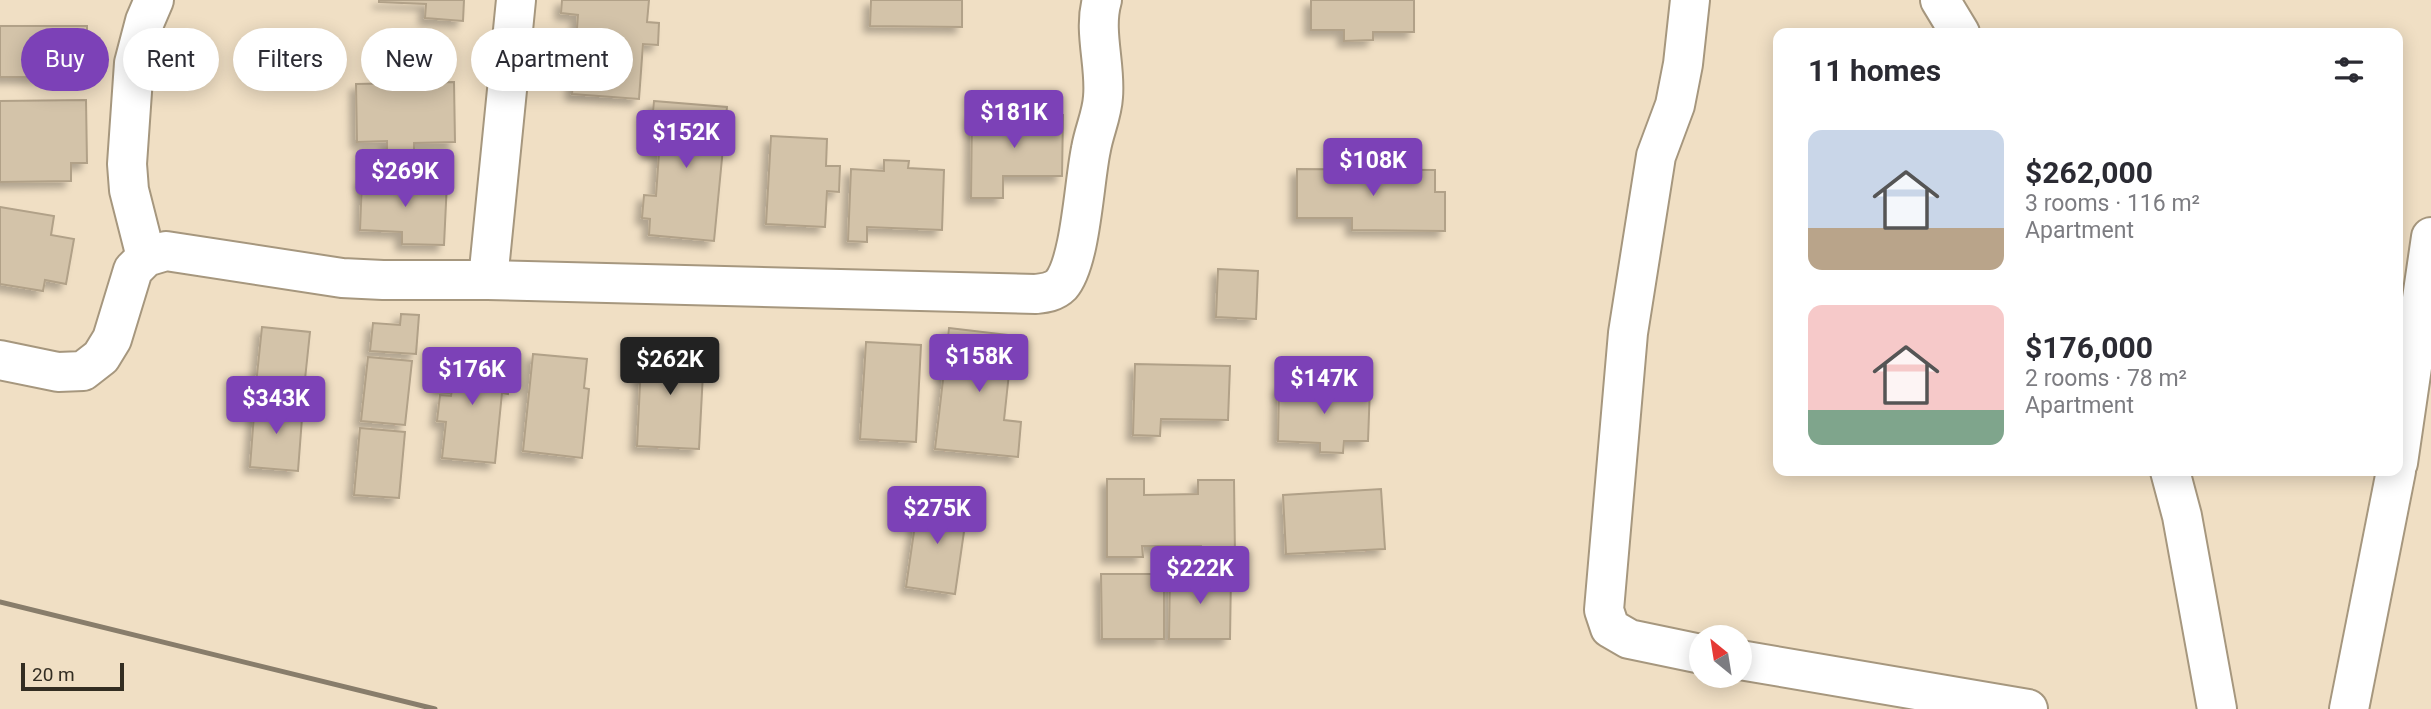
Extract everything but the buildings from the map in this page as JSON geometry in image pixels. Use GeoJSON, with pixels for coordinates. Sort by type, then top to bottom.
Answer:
{"type":"FeatureCollection","features":[{"type":"Feature","properties":{"kind":"street"},"geometry":{"type":"LineString","coordinates":[[146,257],[129,190],[127,163],[134,63],[153,0]]}},
{"type":"Feature","properties":{"kind":"street"},"geometry":{"type":"LineString","coordinates":[[488,280],[516,0]]}},
{"type":"Feature","properties":{"kind":"street"},"geometry":{"type":"LineString","coordinates":[[0,360],[58,372],[83,371],[101,357],[112,339],[133,270],[146,257],[166,251],[342,278],[1036,294],[1049,292],[1060,285],[1074,256],[1090,152],[1100,116],[1103,96],[1100,35],[1102,0]]}},
{"type":"Feature","properties":{"kind":"street"},"geometry":{"type":"LineString","coordinates":[[1689,652],[1629,639],[1610,628],[1604,610],[1628,333],[1656,156],[1675,105],[1683,64],[1690,0]]}},
{"type":"Feature","properties":{"kind":"street"},"geometry":{"type":"LineString","coordinates":[[1940,0],[1957,28]]}},
{"type":"Feature","properties":{"kind":"street"},"geometry":{"type":"LineString","coordinates":[[2403,429],[2431,237]]}},
{"type":"Feature","properties":{"kind":"street"},"geometry":{"type":"LineString","coordinates":[[2171,476],[2182,516],[2217,709]]}},
{"type":"Feature","properties":{"kind":"street"},"geometry":{"type":"LineString","coordinates":[[2349,709],[2395,476]]}},
{"type":"Feature","properties":{"kind":"street"},"geometry":{"type":"LineString","coordinates":[[1752,662],[2028,709]]}},
{"type":"Feature","properties":{"kind":"railway"},"geometry":{"type":"LineString","coordinates":[[0,602],[435,709]]}}]}
